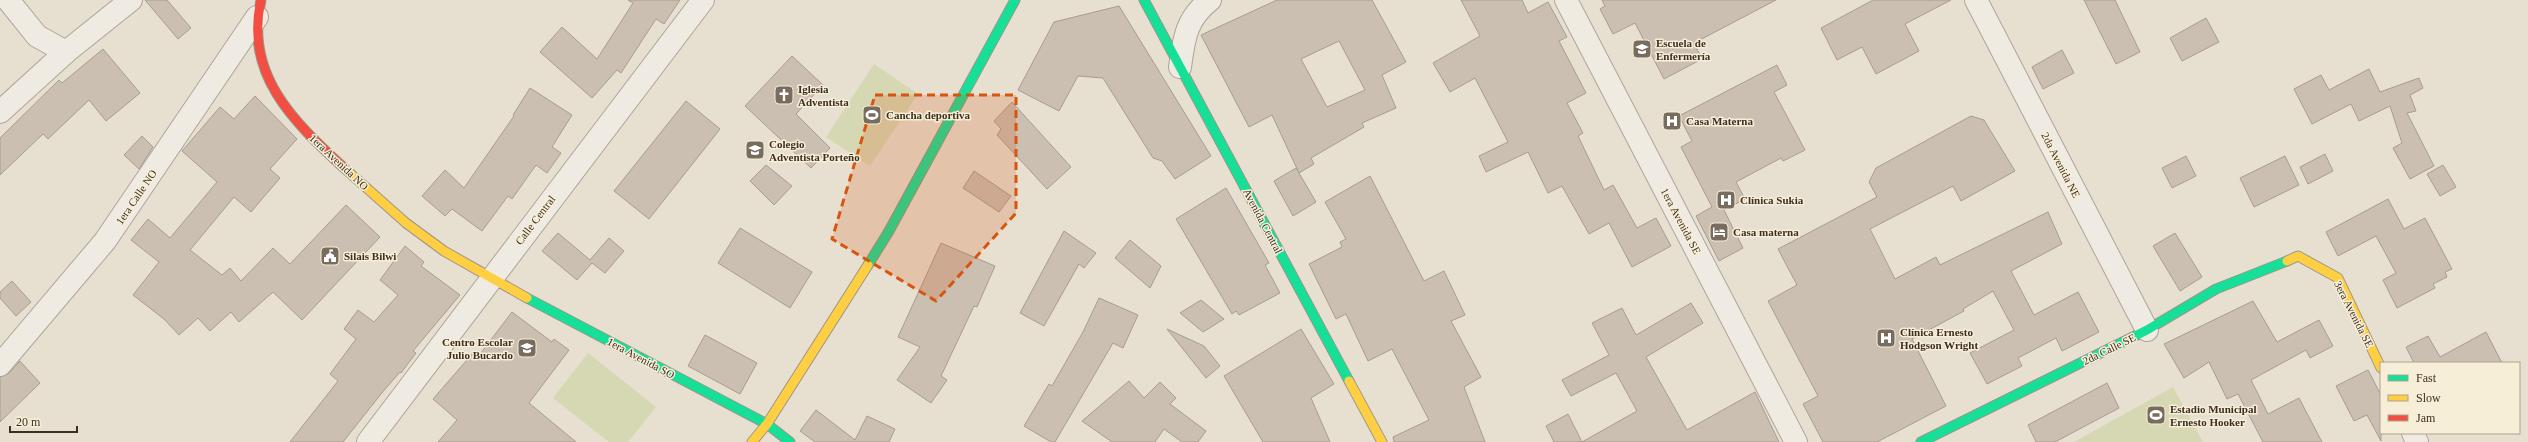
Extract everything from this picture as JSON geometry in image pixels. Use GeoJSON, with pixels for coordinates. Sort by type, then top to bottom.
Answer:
{"type":"FeatureCollection","features":[{"type":"Feature","properties":{"kind":"street"},"geometry":{"type":"LineString","coordinates":[[8,0],[37,36],[66,52]]}},
{"type":"Feature","properties":{"kind":"street"},"geometry":{"type":"LineString","coordinates":[[0,112],[66,52],[131,0]]}},
{"type":"Feature","properties":{"kind":"street","name":"Calle Central"},"geometry":{"type":"LineString","coordinates":[[368,442],[490,279],[703,0]]}},
{"type":"Feature","properties":{"kind":"street"},"geometry":{"type":"LineString","coordinates":[[752,442],[767,424],[889,231],[1015,0]]}},
{"type":"Feature","properties":{"kind":"street","name":"Avenida Central"},"geometry":{"type":"LineString","coordinates":[[1144,0],[1382,442]]}},
{"type":"Feature","properties":{"kind":"street"},"geometry":{"type":"LineString","coordinates":[[1180,67],[1185,34],[1196,11],[1210,0]]}},
{"type":"Feature","properties":{"kind":"street","name":"1era Avenida SE"},"geometry":{"type":"LineString","coordinates":[[1566,0],[1796,442]]}},
{"type":"Feature","properties":{"kind":"street","name":"2da Avenida NE"},"geometry":{"type":"LineString","coordinates":[[1976,0],[2147,330]]}},
{"type":"Feature","properties":{"kind":"street","name":"1era Avenida NO"},"geometry":{"type":"LineString","coordinates":[[259,9],[258,46],[264,71],[278,102],[319,145],[406,223],[444,251],[490,279]]}},
{"type":"Feature","properties":{"kind":"street","name":"1era Calle NO"},"geometry":{"type":"LineString","coordinates":[[0,365],[105,241],[259,9]]}},
{"type":"Feature","properties":{"kind":"street","name":"2da Calle SE"},"geometry":{"type":"LineString","coordinates":[[1921,442],[2147,330],[2216,289],[2298,256]]}},
{"type":"Feature","properties":{"kind":"street","name":"3era Avenida SE"},"geometry":{"type":"LineString","coordinates":[[2298,256],[2338,278],[2380,366]]}},
{"type":"Feature","properties":{"kind":"street","name":"1era Avenida SO"},"geometry":{"type":"LineString","coordinates":[[490,279],[767,424],[790,442]]}},
{"type":"Feature","properties":{"kind":"highlighted area"},"geometry":{"type":"Polygon","coordinates":[[[875,95],[1016,95],[1016,213],[936,301],[832,239],[875,95]]]}},
{"type":"Feature","properties":{"kind":"green space","name":"Cancha deportiva"},"geometry":{"type":"Polygon","coordinates":[[[874,64],[918,94],[870,166],[826,137],[874,64]]]}},
{"type":"Feature","properties":{"kind":"green space"},"geometry":{"type":"Polygon","coordinates":[[[588,353],[656,407],[628,442],[609,442],[553,398],[588,353]]]}},
{"type":"Feature","properties":{"kind":"green space","name":"Estadio Municipal Ernesto Hooker"},"geometry":{"type":"Polygon","coordinates":[[[2173,387],[2203,442],[2074,442],[2173,387]]]}},
{"type":"Feature","properties":{"kind":"building"},"geometry":{"type":"Polygon","coordinates":[[[145,0],[167,0],[191,28],[178,39],[145,0]]]}},
{"type":"Feature","properties":{"kind":"building"},"geometry":{"type":"Polygon","coordinates":[[[628,0],[680,0],[664,24],[656,19],[621,73],[617,70],[592,98],[540,52],[562,27],[597,59],[633,3],[628,0]]]}},
{"type":"Feature","properties":{"kind":"building"},"geometry":{"type":"Polygon","coordinates":[[[1277,0],[1372,0],[1406,62],[1382,75],[1396,108],[1362,123],[1364,127],[1311,158],[1314,164],[1299,173],[1272,115],[1249,127],[1201,35],[1277,0]],[[1339,41],[1301,59],[1327,107],[1365,90],[1339,41]]]}},
{"type":"Feature","properties":{"kind":"building"},"geometry":{"type":"Polygon","coordinates":[[[1461,0],[1522,0],[1528,13],[1548,2],[1567,37],[1559,41],[1586,93],[1567,103],[1583,133],[1578,136],[1604,190],[1613,185],[1637,228],[1656,218],[1671,246],[1632,267],[1609,223],[1589,234],[1562,186],[1548,193],[1528,152],[1486,172],[1479,156],[1508,142],[1475,78],[1450,92],[1433,63],[1480,36],[1461,0]]]}},
{"type":"Feature","properties":{"kind":"building"},"geometry":{"type":"Polygon","coordinates":[[[1602,0],[1776,0],[1694,43],[1702,59],[1664,79],[1635,23],[1613,34],[1600,9],[1605,6],[1602,0]]]}},
{"type":"Feature","properties":{"kind":"building"},"geometry":{"type":"Polygon","coordinates":[[[1873,0],[1951,0],[1905,24],[1919,51],[1876,74],[1862,47],[1837,60],[1821,28],[1873,0]]]}},
{"type":"Feature","properties":{"kind":"building"},"geometry":{"type":"Polygon","coordinates":[[[2084,0],[2115,0],[2140,52],[2116,64],[2084,0]]]}},
{"type":"Feature","properties":{"kind":"building"},"geometry":{"type":"Polygon","coordinates":[[[1119,6],[1211,156],[1175,179],[1162,161],[1153,158],[1103,78],[1078,76],[1059,111],[1018,90],[1054,22],[1119,6]]]}},
{"type":"Feature","properties":{"kind":"building"},"geometry":{"type":"Polygon","coordinates":[[[2206,18],[2219,42],[2182,61],[2170,38],[2206,18]]]}},
{"type":"Feature","properties":{"kind":"building"},"geometry":{"type":"Polygon","coordinates":[[[103,49],[140,93],[106,121],[89,100],[48,139],[43,134],[0,175],[0,138],[59,80],[62,83],[103,49]]]}},
{"type":"Feature","properties":{"kind":"building"},"geometry":{"type":"Polygon","coordinates":[[[2062,50],[2074,73],[2043,89],[2032,67],[2062,50]]]}},
{"type":"Feature","properties":{"kind":"building","name":"Iglesia Adventista"},"geometry":{"type":"Polygon","coordinates":[[[792,56],[823,85],[796,114],[830,148],[811,168],[745,106],[792,56]]]}},
{"type":"Feature","properties":{"kind":"building"},"geometry":{"type":"Polygon","coordinates":[[[1777,65],[1787,85],[1774,92],[1805,150],[1783,161],[1781,158],[1736,182],[1745,199],[1724,210],[1743,248],[1719,261],[1696,216],[1712,207],[1681,147],[1692,141],[1679,116],[1777,65]]]}},
{"type":"Feature","properties":{"kind":"building"},"geometry":{"type":"Polygon","coordinates":[[[2369,69],[2380,92],[2419,78],[2423,88],[2410,95],[2416,111],[2407,113],[2434,166],[2410,179],[2393,148],[2402,143],[2390,106],[2359,121],[2351,104],[2312,124],[2294,89],[2321,75],[2329,90],[2369,69]]]}},
{"type":"Feature","properties":{"kind":"building"},"geometry":{"type":"Polygon","coordinates":[[[530,88],[572,115],[552,147],[561,153],[547,173],[536,165],[512,199],[508,196],[482,231],[452,209],[445,216],[422,196],[445,170],[464,188],[514,116],[513,115],[530,88]]]}},
{"type":"Feature","properties":{"kind":"building"},"geometry":{"type":"Polygon","coordinates":[[[255,96],[297,139],[270,169],[280,178],[251,212],[234,197],[190,250],[222,275],[230,268],[241,281],[273,248],[290,264],[346,205],[380,237],[302,320],[273,292],[239,322],[231,312],[210,331],[198,318],[179,335],[164,319],[133,295],[159,262],[131,240],[148,219],[170,238],[217,182],[182,151],[220,107],[234,119],[255,96]]]}},
{"type":"Feature","properties":{"kind":"building"},"geometry":{"type":"Polygon","coordinates":[[[686,101],[720,129],[649,219],[614,191],[686,101]]]}},
{"type":"Feature","properties":{"kind":"building"},"geometry":{"type":"Polygon","coordinates":[[[1012,102],[1071,167],[1047,189],[997,135],[1001,129],[994,121],[1012,102]]]}},
{"type":"Feature","properties":{"kind":"building"},"geometry":{"type":"Polygon","coordinates":[[[1971,116],[1984,120],[2015,171],[1961,201],[1953,186],[1870,229],[1895,279],[1936,257],[1940,265],[2048,212],[2062,244],[2011,271],[2034,315],[2078,292],[2099,332],[2062,351],[2056,338],[2018,358],[2022,366],[1987,384],[1970,353],[2014,330],[1993,291],[1963,309],[1964,311],[1912,339],[1946,406],[1877,442],[1823,442],[1803,404],[1818,396],[1768,301],[1797,285],[1778,249],[1877,197],[1869,182],[1876,168],[1971,116]]]}},
{"type":"Feature","properties":{"kind":"building"},"geometry":{"type":"Polygon","coordinates":[[[142,136],[153,147],[139,169],[124,155],[142,136]]]}},
{"type":"Feature","properties":{"kind":"building"},"geometry":{"type":"Polygon","coordinates":[[[2325,154],[2333,171],[2308,184],[2300,167],[2325,154]]]}},
{"type":"Feature","properties":{"kind":"building"},"geometry":{"type":"Polygon","coordinates":[[[2186,156],[2196,176],[2172,188],[2162,168],[2186,156]]]}},
{"type":"Feature","properties":{"kind":"building"},"geometry":{"type":"Polygon","coordinates":[[[2285,156],[2299,185],[2254,207],[2240,178],[2285,156]]]}},
{"type":"Feature","properties":{"kind":"building"},"geometry":{"type":"Polygon","coordinates":[[[766,165],[792,186],[774,205],[750,181],[766,165]]]}},
{"type":"Feature","properties":{"kind":"building"},"geometry":{"type":"Polygon","coordinates":[[[2443,165],[2456,187],[2440,196],[2427,174],[2443,165]]]}},
{"type":"Feature","properties":{"kind":"building"},"geometry":{"type":"Polygon","coordinates":[[[1296,168],[1316,202],[1293,216],[1274,181],[1296,168]]]}},
{"type":"Feature","properties":{"kind":"building"},"geometry":{"type":"Polygon","coordinates":[[[974,171],[1011,196],[999,212],[963,188],[974,171]]]}},
{"type":"Feature","properties":{"kind":"building"},"geometry":{"type":"Polygon","coordinates":[[[1370,176],[1424,281],[1444,271],[1465,315],[1451,321],[1481,377],[1464,387],[1485,442],[1394,442],[1393,437],[1429,420],[1392,349],[1368,361],[1346,314],[1336,319],[1309,264],[1342,247],[1340,242],[1346,239],[1325,202],[1370,176]]]}},
{"type":"Feature","properties":{"kind":"building"},"geometry":{"type":"Polygon","coordinates":[[[1226,188],[1269,263],[1265,265],[1280,293],[1239,315],[1236,311],[1232,314],[1176,219],[1226,188]]]}},
{"type":"Feature","properties":{"kind":"building"},"geometry":{"type":"Polygon","coordinates":[[[2388,199],[2404,229],[2425,218],[2452,269],[2445,272],[2447,277],[2433,284],[2435,288],[2397,308],[2383,280],[2396,273],[2376,236],[2338,256],[2326,232],[2388,199]]]}},
{"type":"Feature","properties":{"kind":"building"},"geometry":{"type":"Polygon","coordinates":[[[740,228],[812,272],[790,308],[718,263],[740,228]]]}},
{"type":"Feature","properties":{"kind":"building"},"geometry":{"type":"Polygon","coordinates":[[[1064,231],[1096,253],[1084,268],[1079,264],[1044,326],[1020,313],[1064,231]]]}},
{"type":"Feature","properties":{"kind":"building"},"geometry":{"type":"Polygon","coordinates":[[[558,233],[590,260],[609,238],[624,251],[605,273],[592,263],[577,280],[542,251],[558,233]]]}},
{"type":"Feature","properties":{"kind":"building"},"geometry":{"type":"Polygon","coordinates":[[[2175,233],[2202,277],[2180,291],[2153,246],[2175,233]]]}},
{"type":"Feature","properties":{"kind":"building"},"geometry":{"type":"Polygon","coordinates":[[[1130,240],[1161,266],[1150,288],[1115,258],[1130,240]]]}},
{"type":"Feature","properties":{"kind":"building"},"geometry":{"type":"Polygon","coordinates":[[[941,243],[995,266],[977,307],[974,306],[941,376],[947,380],[931,403],[897,380],[920,347],[898,337],[941,243]]]}},
{"type":"Feature","properties":{"kind":"building"},"geometry":{"type":"Polygon","coordinates":[[[405,246],[424,262],[421,266],[460,295],[413,351],[416,353],[401,373],[400,372],[381,394],[343,442],[290,442],[338,381],[330,374],[356,339],[344,329],[358,310],[374,322],[398,295],[380,280],[405,246]]]}},
{"type":"Feature","properties":{"kind":"building"},"geometry":{"type":"Polygon","coordinates":[[[12,281],[31,302],[16,316],[0,298],[0,292],[12,281]]]}},
{"type":"Feature","properties":{"kind":"building"},"geometry":{"type":"Polygon","coordinates":[[[1099,298],[1138,315],[1123,348],[1113,343],[1055,442],[1051,442],[1024,426],[1049,384],[1052,386],[1083,332],[1099,298]]]}},
{"type":"Feature","properties":{"kind":"building"},"geometry":{"type":"Polygon","coordinates":[[[1201,300],[1224,319],[1203,332],[1180,313],[1201,300]]]}},
{"type":"Feature","properties":{"kind":"building"},"geometry":{"type":"Polygon","coordinates":[[[2253,301],[2277,342],[2319,320],[2333,346],[2310,358],[2306,350],[2251,380],[2268,414],[2299,398],[2322,442],[2263,442],[2238,394],[2227,399],[2209,362],[2184,378],[2164,344],[2253,301]]]}},
{"type":"Feature","properties":{"kind":"building"},"geometry":{"type":"Polygon","coordinates":[[[1691,303],[1703,323],[1646,357],[1687,430],[1755,392],[1779,442],[1582,442],[1637,411],[1616,373],[1571,396],[1562,380],[1609,355],[1592,323],[1622,308],[1636,335],[1691,303]]]}},
{"type":"Feature","properties":{"kind":"building"},"geometry":{"type":"Polygon","coordinates":[[[512,312],[552,342],[554,339],[569,350],[529,403],[576,442],[438,442],[457,420],[433,399],[473,353],[477,358],[512,312]]]}},
{"type":"Feature","properties":{"kind":"building"},"geometry":{"type":"Polygon","coordinates":[[[1167,329],[1204,346],[1220,366],[1206,378],[1167,329]]]}},
{"type":"Feature","properties":{"kind":"building"},"geometry":{"type":"Polygon","coordinates":[[[1301,329],[1334,384],[1311,398],[1330,442],[1263,442],[1224,376],[1301,329]]]}},
{"type":"Feature","properties":{"kind":"building"},"geometry":{"type":"Polygon","coordinates":[[[2486,332],[2501,362],[2414,362],[2406,347],[2428,336],[2440,357],[2486,332]]]}},
{"type":"Feature","properties":{"kind":"building"},"geometry":{"type":"Polygon","coordinates":[[[705,335],[757,363],[740,394],[688,366],[705,335]]]}},
{"type":"Feature","properties":{"kind":"building"},"geometry":{"type":"Polygon","coordinates":[[[20,361],[40,383],[0,422],[0,377],[9,373],[20,361]]]}},
{"type":"Feature","properties":{"kind":"building"},"geometry":{"type":"Polygon","coordinates":[[[2368,370],[2380,393],[2381,441],[2367,415],[2354,421],[2336,386],[2368,370]]]}},
{"type":"Feature","properties":{"kind":"building"},"geometry":{"type":"Polygon","coordinates":[[[1129,381],[1144,398],[1160,382],[1176,398],[1170,404],[1206,431],[1198,442],[1182,442],[1164,429],[1155,442],[1112,442],[1082,421],[1129,381]]]}},
{"type":"Feature","properties":{"kind":"building"},"geometry":{"type":"Polygon","coordinates":[[[2107,383],[2119,408],[2055,442],[2036,442],[2028,425],[2107,383]]]}},
{"type":"Feature","properties":{"kind":"building"},"geometry":{"type":"Polygon","coordinates":[[[816,410],[855,440],[867,416],[895,429],[889,442],[815,442],[800,431],[816,410]]]}},
{"type":"Feature","properties":{"kind":"building"},"geometry":{"type":"Polygon","coordinates":[[[1568,414],[1582,442],[1554,442],[1546,426],[1568,414]]]}},
{"type":"Feature","properties":{"kind":"traffic: fast"},"geometry":{"type":"LineString","coordinates":[[868,265],[889,231],[1015,0]]}},
{"type":"Feature","properties":{"kind":"traffic: fast"},"geometry":{"type":"LineString","coordinates":[[1144,0],[1349,381]]}},
{"type":"Feature","properties":{"kind":"traffic: fast"},"geometry":{"type":"LineString","coordinates":[[1921,442],[2147,330],[2216,289],[2287,261]]}},
{"type":"Feature","properties":{"kind":"traffic: fast"},"geometry":{"type":"LineString","coordinates":[[527,298],[767,424],[790,442]]}},
{"type":"Feature","properties":{"kind":"traffic: slow"},"geometry":{"type":"LineString","coordinates":[[343,167],[406,223],[444,251],[527,298]]}},
{"type":"Feature","properties":{"kind":"traffic: slow"},"geometry":{"type":"LineString","coordinates":[[2287,261],[2298,256],[2338,278],[2380,366]]}},
{"type":"Feature","properties":{"kind":"traffic: slow"},"geometry":{"type":"LineString","coordinates":[[752,442],[767,424],[868,265]]}},
{"type":"Feature","properties":{"kind":"traffic: slow"},"geometry":{"type":"LineString","coordinates":[[1349,381],[1382,442]]}},
{"type":"Feature","properties":{"kind":"traffic: jam"},"geometry":{"type":"LineString","coordinates":[[261,0],[258,27],[260,51],[266,73],[277,94],[291,113],[324,150],[343,167]]}},
{"type":"Feature","properties":{"kind":"place","name":"Escuela de Enfermería"},"geometry":{"type":"Point","coordinates":[1642,49]}},
{"type":"Feature","properties":{"kind":"place","name":"Iglesia Adventista"},"geometry":{"type":"Point","coordinates":[784,95]}},
{"type":"Feature","properties":{"kind":"place","name":"Cancha deportiva"},"geometry":{"type":"Point","coordinates":[872,115]}},
{"type":"Feature","properties":{"kind":"place","name":"Casa Materna"},"geometry":{"type":"Point","coordinates":[1672,121]}},
{"type":"Feature","properties":{"kind":"place","name":"Colegio Adventista Porteño"},"geometry":{"type":"Point","coordinates":[755,150]}},
{"type":"Feature","properties":{"kind":"place","name":"Clínica Sukia"},"geometry":{"type":"Point","coordinates":[1726,200]}},
{"type":"Feature","properties":{"kind":"place","name":"Casa materna"},"geometry":{"type":"Point","coordinates":[1719,232]}},
{"type":"Feature","properties":{"kind":"place","name":"Silais Bilwi"},"geometry":{"type":"Point","coordinates":[330,256]}},
{"type":"Feature","properties":{"kind":"place","name":"Clínica Ernesto Hodgson Wright"},"geometry":{"type":"Point","coordinates":[1886,338]}},
{"type":"Feature","properties":{"kind":"place","name":"Centro Escolar Julio Bucardo"},"geometry":{"type":"Point","coordinates":[527,348]}},
{"type":"Feature","properties":{"kind":"place","name":"Estadio Municipal Ernesto Hooker"},"geometry":{"type":"Point","coordinates":[2156,415]}}]}
